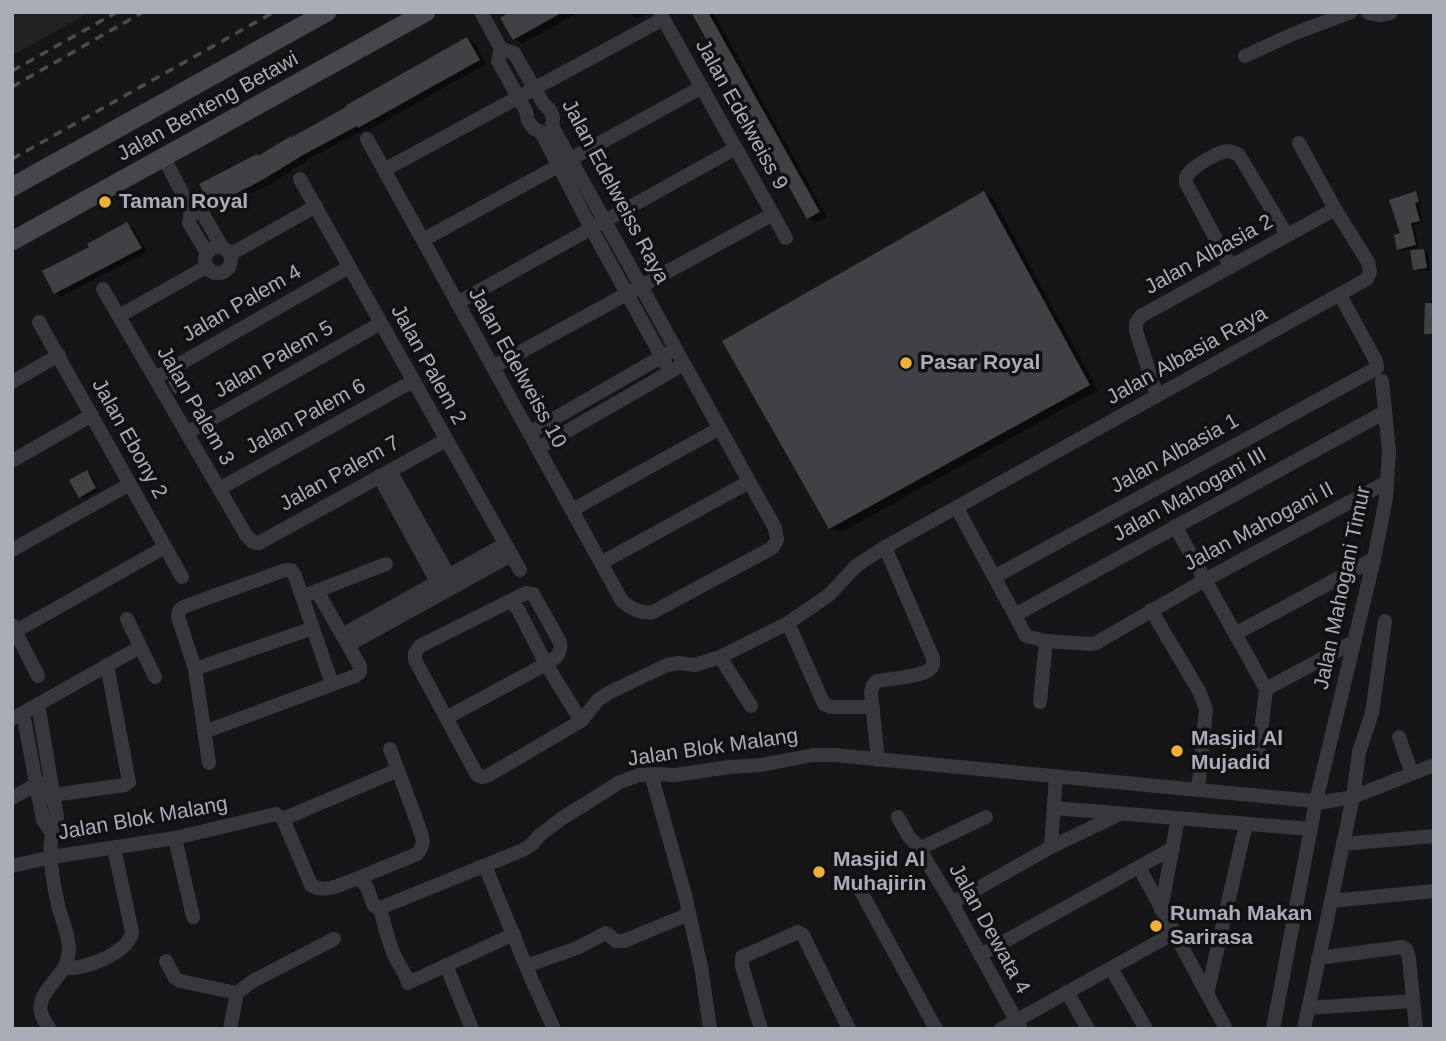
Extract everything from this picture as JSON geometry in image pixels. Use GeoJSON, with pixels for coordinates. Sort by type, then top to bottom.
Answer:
{"type":"FeatureCollection","features":[{"type":"Feature","properties":{"kind":"main road","name":"Jalan Benteng Betawi"},"geometry":{"type":"LineString","coordinates":[[12,187],[327,12]]}},
{"type":"Feature","properties":{"kind":"main road","name":"Jalan Benteng Betawi"},"geometry":{"type":"LineString","coordinates":[[12,241],[426,12]]}},
{"type":"Feature","properties":{"kind":"street","name":"Jalan Edelweiss Raya"},"geometry":{"type":"LineString","coordinates":[[481,12],[501,49],[498,61],[520,97],[528,121],[533,128],[541,132],[564,162],[598,225],[627,294],[670,372]]}},
{"type":"Feature","properties":{"kind":"street"},"geometry":{"type":"LineString","coordinates":[[1245,56],[1351,12]]}},
{"type":"Feature","properties":{"kind":"street"},"geometry":{"type":"LineString","coordinates":[[1369,12],[1390,12]]}},
{"type":"Feature","properties":{"kind":"street"},"geometry":{"type":"LineString","coordinates":[[384,170],[535,89],[661,16]]}},
{"type":"Feature","properties":{"kind":"street","name":"Jalan Edelweiss 9"},"geometry":{"type":"LineString","coordinates":[[661,16],[786,238]]}},
{"type":"Feature","properties":{"kind":"street","name":"Jalan Edelweiss Raya"},"geometry":{"type":"LineString","coordinates":[[501,49],[514,53],[543,103],[550,110],[552,126],[564,162]]}},
{"type":"Feature","properties":{"kind":"street"},"geometry":{"type":"LineString","coordinates":[[422,240],[702,87]]}},
{"type":"Feature","properties":{"kind":"street","name":"Jalan Edelweiss 10"},"geometry":{"type":"LineString","coordinates":[[367,139],[622,601],[637,610]]}},
{"type":"Feature","properties":{"kind":"street"},"geometry":{"type":"LineString","coordinates":[[1299,143],[1335,209]]}},
{"type":"Feature","properties":{"kind":"street"},"geometry":{"type":"LineString","coordinates":[[457,303],[736,148]]}},
{"type":"Feature","properties":{"kind":"street"},"geometry":{"type":"LineString","coordinates":[[1231,267],[1186,183],[1185,178],[1194,168],[1223,152],[1231,151],[1239,155],[1287,235]]}},
{"type":"Feature","properties":{"kind":"street"},"geometry":{"type":"LineString","coordinates":[[164,158],[191,210],[189,223],[211,272],[225,272],[232,261],[203,214],[191,210]]}},
{"type":"Feature","properties":{"kind":"street","name":"Jalan Palem 2"},"geometry":{"type":"LineString","coordinates":[[300,179],[520,570]]}},
{"type":"Feature","properties":{"kind":"street"},"geometry":{"type":"LineString","coordinates":[[119,317],[206,260],[211,249],[226,251],[316,206]]}},
{"type":"Feature","properties":{"kind":"street","name":"Jalan Albasia 2"},"geometry":{"type":"LineString","coordinates":[[1157,396],[1136,331],[1136,323],[1141,316],[1335,209]]}},
{"type":"Feature","properties":{"kind":"street","name":"Jalan Albasia Raya"},"geometry":{"type":"LineString","coordinates":[[446,718],[477,775],[483,777],[581,721],[608,693],[672,663],[695,664],[720,657],[788,623],[829,595],[856,566],[885,547],[1367,279],[1370,272],[1368,262],[1335,209]]}},
{"type":"Feature","properties":{"kind":"street"},"geometry":{"type":"LineString","coordinates":[[493,367],[773,214]]}},
{"type":"Feature","properties":{"kind":"street","name":"Jalan Edelweiss Raya"},"geometry":{"type":"LineString","coordinates":[[598,225],[641,286],[775,528],[777,540],[772,548],[653,612],[637,610]]}},
{"type":"Feature","properties":{"kind":"street","name":"Jalan Palem 4"},"geometry":{"type":"LineString","coordinates":[[155,378],[349,267]]}},
{"type":"Feature","properties":{"kind":"street","name":"Jalan Palem 3"},"geometry":{"type":"LineString","coordinates":[[103,289],[246,535],[253,542]]}},
{"type":"Feature","properties":{"kind":"street","name":"Jalan Mahogani Timur"},"geometry":{"type":"LineString","coordinates":[[1273,1029],[1311,829],[1320,801],[1374,559],[1387,482],[1389,451],[1377,361],[1339,295]]}},
{"type":"Feature","properties":{"kind":"street","name":"Jalan Ebony 2"},"geometry":{"type":"LineString","coordinates":[[39,322],[182,577]]}},
{"type":"Feature","properties":{"kind":"street","name":"Jalan Palem 5"},"geometry":{"type":"LineString","coordinates":[[187,433],[381,323]]}},
{"type":"Feature","properties":{"kind":"street"},"geometry":{"type":"LineString","coordinates":[[529,433],[676,349]]}},
{"type":"Feature","properties":{"kind":"street"},"geometry":{"type":"LineString","coordinates":[[12,382],[59,355]]}},
{"type":"Feature","properties":{"kind":"street"},"geometry":{"type":"LineString","coordinates":[[538,448],[684,363]]}},
{"type":"Feature","properties":{"kind":"street","name":"Jalan Albasia 1"},"geometry":{"type":"LineString","coordinates":[[994,577],[1379,374]]}},
{"type":"Feature","properties":{"kind":"street","name":"Jalan Palem 6"},"geometry":{"type":"LineString","coordinates":[[219,489],[413,381]]}},
{"type":"Feature","properties":{"kind":"street","name":"Jalan Mahogani III"},"geometry":{"type":"LineString","coordinates":[[1015,615],[1385,412]]}},
{"type":"Feature","properties":{"kind":"street"},"geometry":{"type":"LineString","coordinates":[[12,461],[92,415]]}},
{"type":"Feature","properties":{"kind":"street"},"geometry":{"type":"LineString","coordinates":[[572,510],[720,428]]}},
{"type":"Feature","properties":{"kind":"street","name":"Jalan Palem 7"},"geometry":{"type":"LineString","coordinates":[[253,542],[259,543],[446,440]]}},
{"type":"Feature","properties":{"kind":"street"},"geometry":{"type":"LineString","coordinates":[[385,474],[443,579]]}},
{"type":"Feature","properties":{"kind":"street"},"geometry":{"type":"LineString","coordinates":[[601,563],[749,482]]}},
{"type":"Feature","properties":{"kind":"street","name":"Jalan Mahogani II"},"geometry":{"type":"LineString","coordinates":[[1041,640],[1096,643],[1205,580],[1387,482]]}},
{"type":"Feature","properties":{"kind":"street"},"geometry":{"type":"LineString","coordinates":[[12,550],[130,484]]}},
{"type":"Feature","properties":{"kind":"street"},"geometry":{"type":"LineString","coordinates":[[957,508],[1026,636],[1041,640],[1040,702]]}},
{"type":"Feature","properties":{"kind":"street"},"geometry":{"type":"LineString","coordinates":[[1175,526],[1266,689],[1257,765]]}},
{"type":"Feature","properties":{"kind":"street"},"geometry":{"type":"LineString","coordinates":[[38,676],[14,628],[165,547]]}},
{"type":"Feature","properties":{"kind":"street"},"geometry":{"type":"LineString","coordinates":[[878,760],[871,693],[873,685],[877,681],[929,671],[933,665],[933,658],[885,547]]}},
{"type":"Feature","properties":{"kind":"street"},"geometry":{"type":"LineString","coordinates":[[345,640],[443,579],[508,550]]}},
{"type":"Feature","properties":{"kind":"street"},"geometry":{"type":"LineString","coordinates":[[345,640],[508,550]]}},
{"type":"Feature","properties":{"kind":"street"},"geometry":{"type":"LineString","coordinates":[[1235,634],[1374,559]]}},
{"type":"Feature","properties":{"kind":"street"},"geometry":{"type":"LineString","coordinates":[[302,597],[386,564]]}},
{"type":"Feature","properties":{"kind":"street"},"geometry":{"type":"LineString","coordinates":[[209,763],[195,669],[178,617],[178,611],[183,607],[290,570],[295,576],[332,684]]}},
{"type":"Feature","properties":{"kind":"street"},"geometry":{"type":"LineString","coordinates":[[204,732],[360,672],[360,666],[317,591]]}},
{"type":"Feature","properties":{"kind":"street"},"geometry":{"type":"LineString","coordinates":[[526,593],[533,594],[560,642],[561,650],[554,660],[446,718],[415,660],[417,649],[511,601],[526,593]]}},
{"type":"Feature","properties":{"kind":"street"},"geometry":{"type":"LineString","coordinates":[[511,601],[581,721]]}},
{"type":"Feature","properties":{"kind":"street"},"geometry":{"type":"LineString","coordinates":[[1151,610],[1199,691],[1206,709],[1198,790]]}},
{"type":"Feature","properties":{"kind":"street"},"geometry":{"type":"LineString","coordinates":[[127,619],[155,677]]}},
{"type":"Feature","properties":{"kind":"street"},"geometry":{"type":"LineString","coordinates":[[1304,1029],[1343,844],[1348,798],[1372,713],[1385,621]]}},
{"type":"Feature","properties":{"kind":"street"},"geometry":{"type":"LineString","coordinates":[[788,623],[826,705],[873,707]]}},
{"type":"Feature","properties":{"kind":"street"},"geometry":{"type":"LineString","coordinates":[[195,669],[313,628]]}},
{"type":"Feature","properties":{"kind":"street"},"geometry":{"type":"LineString","coordinates":[[1266,689],[1355,641]]}},
{"type":"Feature","properties":{"kind":"street"},"geometry":{"type":"LineString","coordinates":[[50,1029],[39,1009],[40,1001],[65,968],[69,954],[69,944],[53,887],[52,833],[57,817],[44,790],[17,716],[140,647]]}},
{"type":"Feature","properties":{"kind":"street"},"geometry":{"type":"LineString","coordinates":[[720,657],[751,706]]}},
{"type":"Feature","properties":{"kind":"street"},"geometry":{"type":"LineString","coordinates":[[12,798],[44,790],[125,785],[129,782],[107,665]]}},
{"type":"Feature","properties":{"kind":"street"},"geometry":{"type":"LineString","coordinates":[[38,704],[44,790]]}},
{"type":"Feature","properties":{"kind":"street"},"geometry":{"type":"LineString","coordinates":[[1399,737],[1412,774]]}},
{"type":"Feature","properties":{"kind":"street"},"geometry":{"type":"LineString","coordinates":[[390,749],[398,770],[421,833],[422,848],[417,855],[356,879],[323,889],[311,885],[284,819],[398,770]]}},
{"type":"Feature","properties":{"kind":"street","name":"Jalan Blok Malang"},"geometry":{"type":"LineString","coordinates":[[380,908],[523,850],[548,827],[620,782],[639,775],[676,775],[761,765],[813,755],[834,755],[1320,801],[1348,798],[1434,765]]}},
{"type":"Feature","properties":{"kind":"street"},"geometry":{"type":"LineString","coordinates":[[651,774],[690,914],[710,1029]]}},
{"type":"Feature","properties":{"kind":"street"},"geometry":{"type":"LineString","coordinates":[[1051,847],[1056,776]]}},
{"type":"Feature","properties":{"kind":"street"},"geometry":{"type":"LineString","coordinates":[[1054,808],[1311,829]]}},
{"type":"Feature","properties":{"kind":"street"},"geometry":{"type":"LineString","coordinates":[[952,903],[1051,847],[1121,813]]}},
{"type":"Feature","properties":{"kind":"street","name":"Jalan Blok Malang"},"geometry":{"type":"LineString","coordinates":[[12,866],[175,838],[268,815],[276,814],[284,819]]}},
{"type":"Feature","properties":{"kind":"street"},"geometry":{"type":"LineString","coordinates":[[898,817],[909,837],[921,849]]}},
{"type":"Feature","properties":{"kind":"street","name":"Jalan Dewata 4"},"geometry":{"type":"LineString","coordinates":[[986,817],[921,849],[921,852],[1019,1024]]}},
{"type":"Feature","properties":{"kind":"street"},"geometry":{"type":"LineString","coordinates":[[1161,910],[1178,818]]}},
{"type":"Feature","properties":{"kind":"street"},"geometry":{"type":"LineString","coordinates":[[1207,994],[1246,824]]}},
{"type":"Feature","properties":{"kind":"street"},"geometry":{"type":"LineString","coordinates":[[1343,844],[1434,836]]}},
{"type":"Feature","properties":{"kind":"street"},"geometry":{"type":"LineString","coordinates":[[175,838],[193,917]]}},
{"type":"Feature","properties":{"kind":"street"},"geometry":{"type":"LineString","coordinates":[[65,968],[82,967],[99,960],[126,946],[131,939],[132,932],[114,848]]}},
{"type":"Feature","properties":{"kind":"street"},"geometry":{"type":"LineString","coordinates":[[980,955],[1173,848]]}},
{"type":"Feature","properties":{"kind":"street"},"geometry":{"type":"LineString","coordinates":[[485,866],[554,1029]]}},
{"type":"Feature","properties":{"kind":"street"},"geometry":{"type":"LineString","coordinates":[[1139,867],[1226,1029]]}},
{"type":"Feature","properties":{"kind":"street"},"geometry":{"type":"LineString","coordinates":[[356,879],[365,883],[372,903],[380,908],[393,953],[406,974],[408,983],[514,933]]}},
{"type":"Feature","properties":{"kind":"street"},"geometry":{"type":"LineString","coordinates":[[858,886],[936,1029]]}},
{"type":"Feature","properties":{"kind":"street"},"geometry":{"type":"LineString","coordinates":[[1331,901],[1434,891]]}},
{"type":"Feature","properties":{"kind":"street"},"geometry":{"type":"LineString","coordinates":[[526,966],[577,948],[606,933],[616,941],[624,941],[690,914]]}},
{"type":"Feature","properties":{"kind":"street"},"geometry":{"type":"LineString","coordinates":[[761,1029],[742,957],[798,932],[803,935],[848,1029]]}},
{"type":"Feature","properties":{"kind":"street"},"geometry":{"type":"LineString","coordinates":[[1001,1029],[1019,1024],[1067,992],[1174,933]]}},
{"type":"Feature","properties":{"kind":"street"},"geometry":{"type":"LineString","coordinates":[[230,1029],[237,993],[244,986],[334,939]]}},
{"type":"Feature","properties":{"kind":"street"},"geometry":{"type":"LineString","coordinates":[[1318,958],[1402,947],[1406,949],[1409,953],[1416,1029]]}},
{"type":"Feature","properties":{"kind":"street"},"geometry":{"type":"LineString","coordinates":[[166,961],[175,978],[180,981],[237,993]]}},
{"type":"Feature","properties":{"kind":"street"},"geometry":{"type":"LineString","coordinates":[[446,965],[472,1029]]}},
{"type":"Feature","properties":{"kind":"street"},"geometry":{"type":"LineString","coordinates":[[1111,968],[1146,1029]]}},
{"type":"Feature","properties":{"kind":"street"},"geometry":{"type":"LineString","coordinates":[[1067,992],[1088,1029]]}},
{"type":"Feature","properties":{"kind":"street"},"geometry":{"type":"LineString","coordinates":[[1308,1009],[1412,1001]]}},
{"type":"Feature","properties":{"kind":"shaded area"},"geometry":{"type":"Polygon","coordinates":[[[12,12],[90,12],[12,56],[12,12]]]}},
{"type":"Feature","properties":{"kind":"building"},"geometry":{"type":"Polygon","coordinates":[[[510,12],[563,12],[513,40],[500,18],[510,12]]]}},
{"type":"Feature","properties":{"kind":"building"},"geometry":{"type":"Polygon","coordinates":[[[691,12],[708,12],[820,212],[807,219],[691,12]]]}},
{"type":"Feature","properties":{"kind":"building"},"geometry":{"type":"Polygon","coordinates":[[[467,37],[480,60],[211,207],[199,184],[257,154],[258,156],[467,37]]]}},
{"type":"Feature","properties":{"kind":"building","name":"Pasar Royal"},"geometry":{"type":"Polygon","coordinates":[[[984,191],[1090,385],[829,529],[722,341],[984,191]]]}},
{"type":"Feature","properties":{"kind":"building"},"geometry":{"type":"Polygon","coordinates":[[[1416,191],[1419,202],[1415,203],[1420,221],[1411,223],[1416,245],[1397,250],[1394,235],[1400,233],[1389,200],[1416,191]]]}},
{"type":"Feature","properties":{"kind":"building"},"geometry":{"type":"Polygon","coordinates":[[[127,222],[142,248],[54,294],[42,271],[89,247],[87,244],[127,222]]]}},
{"type":"Feature","properties":{"kind":"building"},"geometry":{"type":"Polygon","coordinates":[[[1424,249],[1427,268],[1413,270],[1410,250],[1424,249]]]}},
{"type":"Feature","properties":{"kind":"building"},"geometry":{"type":"Polygon","coordinates":[[[1425,303],[1434,303],[1434,334],[1424,334],[1425,303]]]}},
{"type":"Feature","properties":{"kind":"building"},"geometry":{"type":"Polygon","coordinates":[[[185,372],[192,385],[175,394],[168,382],[185,372]]]}},
{"type":"Feature","properties":{"kind":"building"},"geometry":{"type":"Polygon","coordinates":[[[87,470],[96,488],[79,498],[69,480],[87,470]]]}},
{"type":"Feature","properties":{"kind":"railway"},"geometry":{"type":"LineString","coordinates":[[12,71],[117,12]]}},
{"type":"Feature","properties":{"kind":"railway"},"geometry":{"type":"LineString","coordinates":[[12,87],[143,12]]}},
{"type":"Feature","properties":{"kind":"railway"},"geometry":{"type":"LineString","coordinates":[[12,159],[274,12]]}},
{"type":"Feature","properties":{"kind":"place","name":"Taman Royal"},"geometry":{"type":"Point","coordinates":[105,202]}},
{"type":"Feature","properties":{"kind":"place","name":"Pasar Royal"},"geometry":{"type":"Point","coordinates":[906,363]}},
{"type":"Feature","properties":{"kind":"place","name":"Masjid Al Mujadid"},"geometry":{"type":"Point","coordinates":[1177,751]}},
{"type":"Feature","properties":{"kind":"place","name":"Masjid Al Muhajirin"},"geometry":{"type":"Point","coordinates":[819,872]}},
{"type":"Feature","properties":{"kind":"place","name":"Rumah Makan Sarirasa"},"geometry":{"type":"Point","coordinates":[1156,926]}}]}
